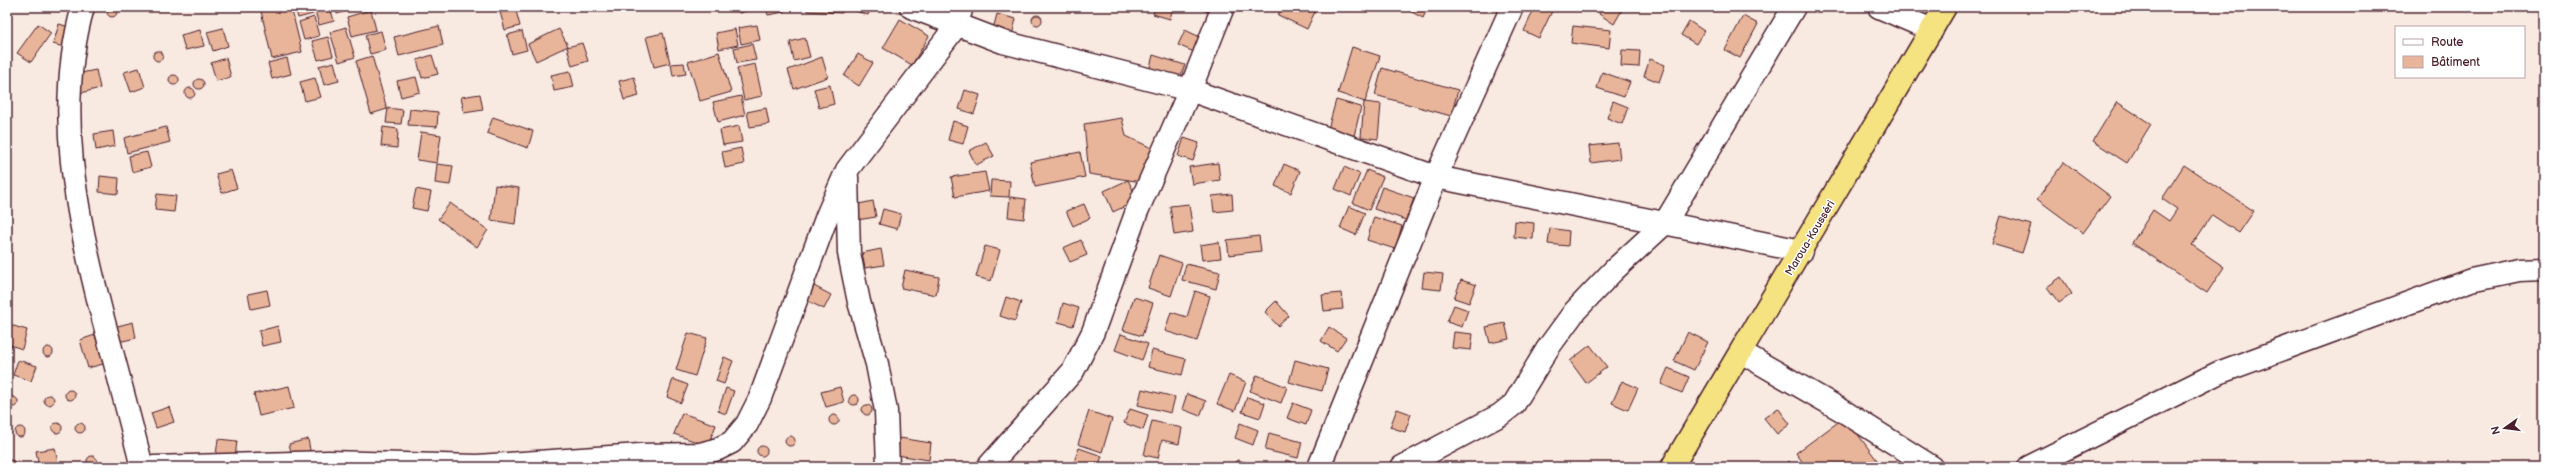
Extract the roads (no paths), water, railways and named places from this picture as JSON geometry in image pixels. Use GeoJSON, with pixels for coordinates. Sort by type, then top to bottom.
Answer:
{"type":"FeatureCollection","features":[{"type":"Feature","properties":{"kind":"highway","name":"Maroua-Kousséri"},"geometry":{"type":"LineString","coordinates":[[1672,467],[1802,251],[1945,7]]}},
{"type":"Feature","properties":{"kind":"street"},"geometry":{"type":"LineString","coordinates":[[83,7],[73,45],[70,79],[68,117],[70,162],[84,243],[142,467]]}},
{"type":"Feature","properties":{"kind":"street"},"geometry":{"type":"LineString","coordinates":[[911,7],[959,16],[1003,42],[1190,90],[1436,176],[1802,251]]}},
{"type":"Feature","properties":{"kind":"street"},"geometry":{"type":"LineString","coordinates":[[988,467],[1073,370],[1093,332],[1137,211],[1190,90],[1223,7]]}},
{"type":"Feature","properties":{"kind":"street"},"geometry":{"type":"LineString","coordinates":[[1319,467],[1436,176],[1512,7]]}},
{"type":"Feature","properties":{"kind":"street"},"geometry":{"type":"LineString","coordinates":[[1402,467],[1500,415],[1514,404],[1548,348],[1576,311],[1614,270],[1664,223],[1794,7]]}},
{"type":"Feature","properties":{"kind":"street"},"geometry":{"type":"LineString","coordinates":[[1879,7],[1932,30]]}},
{"type":"Feature","properties":{"kind":"street"},"geometry":{"type":"LineString","coordinates":[[154,467],[209,464],[343,462],[477,466],[640,455],[700,454],[718,449],[732,442],[740,433],[760,398],[827,216],[847,170],[959,16]]}},
{"type":"Feature","properties":{"kind":"street"},"geometry":{"type":"LineString","coordinates":[[847,170],[849,253],[859,302],[877,364],[886,411],[888,467]]}},
{"type":"Feature","properties":{"kind":"street"},"geometry":{"type":"LineString","coordinates":[[2029,467],[2218,373],[2471,280],[2519,270],[2544,269]]}},
{"type":"Feature","properties":{"kind":"street"},"geometry":{"type":"LineString","coordinates":[[1742,352],[1843,411],[1932,467]]}}]}
